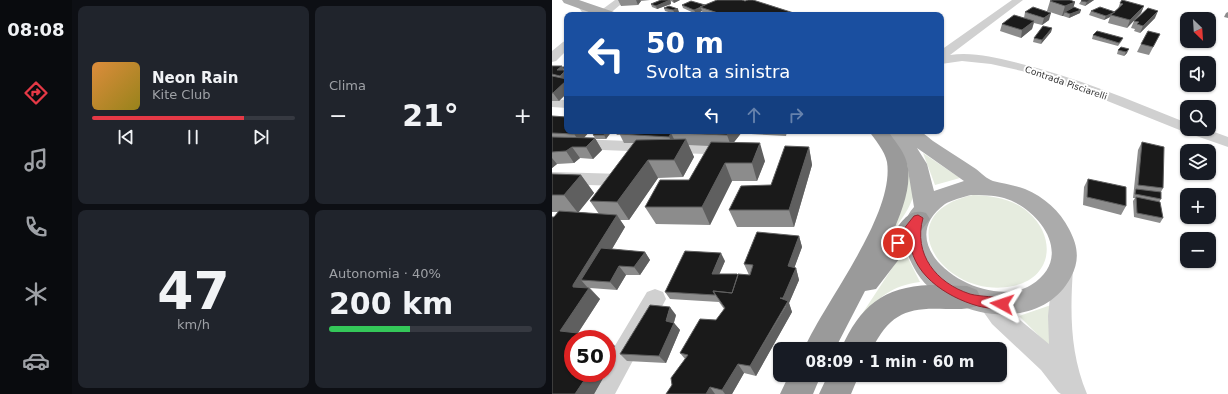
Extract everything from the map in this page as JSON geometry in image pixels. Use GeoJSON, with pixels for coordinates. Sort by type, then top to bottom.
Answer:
{"type":"FeatureCollection","features":[{"type":"Feature","properties":{"kind":"highway"},"geometry":{"type":"LineString","coordinates":[[823,342],[875,245],[892,206],[898,185],[897,163],[889,146],[880,134]]}},
{"type":"Feature","properties":{"kind":"highway"},"geometry":{"type":"LineString","coordinates":[[833,322],[921,213]]}},
{"type":"Feature","properties":{"kind":"highway"},"geometry":{"type":"LineString","coordinates":[[860,342],[870,325],[882,310],[896,302],[922,296],[978,301]]}},
{"type":"Feature","properties":{"kind":"highway"},"geometry":{"type":"LineString","coordinates":[[796,394],[802,382]]}},
{"type":"Feature","properties":{"kind":"highway"},"geometry":{"type":"LineString","coordinates":[[835,394],[841,382]]}},
{"type":"Feature","properties":{"kind":"main road"},"geometry":{"type":"LineString","coordinates":[[568,0],[587,7],[614,10]]}},
{"type":"Feature","properties":{"kind":"main road"},"geometry":{"type":"LineString","coordinates":[[892,134],[906,146],[917,161],[923,185],[921,213],[915,230],[914,242],[918,255],[936,280],[950,290],[978,301],[1015,303],[1037,297],[1054,285],[1063,269],[1065,252],[1062,236],[1053,220],[1040,207],[1024,197],[1006,190],[987,186],[969,186],[952,190],[937,197],[921,213]]}},
{"type":"Feature","properties":{"kind":"main road"},"geometry":{"type":"LineString","coordinates":[[910,134],[987,186]]}},
{"type":"Feature","properties":{"kind":"street"},"geometry":{"type":"LineString","coordinates":[[944,54],[1018,0]]}},
{"type":"Feature","properties":{"kind":"street"},"geometry":{"type":"LineString","coordinates":[[552,58],[564,47]]}},
{"type":"Feature","properties":{"kind":"street","name":"Contrada Pisciarelli"},"geometry":{"type":"LineString","coordinates":[[944,59],[958,57],[971,58],[1022,68],[1050,76],[1180,125]]}},
{"type":"Feature","properties":{"kind":"street"},"geometry":{"type":"LineString","coordinates":[[552,103],[564,104]]}},
{"type":"Feature","properties":{"kind":"street"},"geometry":{"type":"LineString","coordinates":[[1211,136],[1228,142]]}},
{"type":"Feature","properties":{"kind":"street"},"geometry":{"type":"LineString","coordinates":[[552,143],[737,150]]}},
{"type":"Feature","properties":{"kind":"street"},"geometry":{"type":"LineString","coordinates":[[552,178],[623,180]]}},
{"type":"Feature","properties":{"kind":"street"},"geometry":{"type":"LineString","coordinates":[[1063,269],[1060,300],[1060,336],[1065,366],[1072,391]]}},
{"type":"Feature","properties":{"kind":"street"},"geometry":{"type":"LineString","coordinates":[[601,394],[654,299]]}},
{"type":"Feature","properties":{"kind":"street"},"geometry":{"type":"LineString","coordinates":[[978,301],[1000,317],[1050,361],[1072,391]]}},
{"type":"Feature","properties":{"kind":"shaded area"},"geometry":{"type":"Polygon","coordinates":[[[902,152],[913,174],[915,183],[914,192],[908,209],[888,238],[902,152]]]}},
{"type":"Feature","properties":{"kind":"shaded area"},"geometry":{"type":"Polygon","coordinates":[[[923,153],[960,178],[935,185],[923,153]]]}},
{"type":"Feature","properties":{"kind":"shaded area"},"geometry":{"type":"Polygon","coordinates":[[[973,195],[996,197],[1017,204],[1029,213],[1038,223],[1044,234],[1047,245],[1046,256],[1043,266],[1036,275],[1026,282],[1013,286],[988,287],[966,281],[947,269],[934,253],[929,236],[932,219],[946,205],[973,195]]]}},
{"type":"Feature","properties":{"kind":"shaded area"},"geometry":{"type":"Polygon","coordinates":[[[904,250],[920,282],[901,286],[880,298],[860,317],[904,250]]]}},
{"type":"Feature","properties":{"kind":"shaded area"},"geometry":{"type":"Polygon","coordinates":[[[1051,305],[1052,349],[1019,316],[1051,305]]]}},
{"type":"Feature","properties":{"kind":"building"},"geometry":{"type":"Polygon","coordinates":[[[661,0],[670,0],[656,6],[651,4],[661,0]]]}},
{"type":"Feature","properties":{"kind":"building"},"geometry":{"type":"Polygon","coordinates":[[[717,0],[753,0],[791,12],[715,12],[700,7],[717,0]]]}},
{"type":"Feature","properties":{"kind":"building"},"geometry":{"type":"Polygon","coordinates":[[[1070,0],[1075,2],[1065,6],[1050,1],[1070,0]]]}},
{"type":"Feature","properties":{"kind":"building"},"geometry":{"type":"Polygon","coordinates":[[[1090,0],[1087,2],[1081,1],[1090,0]]]}},
{"type":"Feature","properties":{"kind":"building"},"geometry":{"type":"Polygon","coordinates":[[[1122,0],[1144,6],[1130,20],[1111,15],[1123,4],[1120,3],[1122,0]]]}},
{"type":"Feature","properties":{"kind":"building"},"geometry":{"type":"Polygon","coordinates":[[[691,1],[705,5],[694,10],[682,5],[691,1]]]}},
{"type":"Feature","properties":{"kind":"building"},"geometry":{"type":"Polygon","coordinates":[[[669,6],[678,9],[673,10],[664,8],[669,6]]]}},
{"type":"Feature","properties":{"kind":"building"},"geometry":{"type":"Polygon","coordinates":[[[1033,7],[1051,13],[1044,18],[1025,12],[1033,7]]]}},
{"type":"Feature","properties":{"kind":"building"},"geometry":{"type":"Polygon","coordinates":[[[1074,7],[1081,10],[1070,14],[1065,12],[1074,7]]]}},
{"type":"Feature","properties":{"kind":"building"},"geometry":{"type":"Polygon","coordinates":[[[1100,7],[1115,12],[1106,16],[1091,11],[1100,7]]]}},
{"type":"Feature","properties":{"kind":"building"},"geometry":{"type":"Polygon","coordinates":[[[1148,8],[1158,11],[1143,26],[1137,24],[1139,22],[1134,21],[1148,8]]]}},
{"type":"Feature","properties":{"kind":"building"},"geometry":{"type":"Polygon","coordinates":[[[1014,15],[1034,21],[1022,30],[1002,24],[1014,15]]]}},
{"type":"Feature","properties":{"kind":"building"},"geometry":{"type":"Polygon","coordinates":[[[1043,26],[1052,28],[1042,40],[1034,38],[1043,26]]]}},
{"type":"Feature","properties":{"kind":"building"},"geometry":{"type":"Polygon","coordinates":[[[1097,31],[1123,38],[1119,43],[1093,35],[1097,31]]]}},
{"type":"Feature","properties":{"kind":"building"},"geometry":{"type":"Polygon","coordinates":[[[1148,31],[1160,34],[1153,47],[1141,44],[1148,31]]]}},
{"type":"Feature","properties":{"kind":"building"},"geometry":{"type":"Polygon","coordinates":[[[1121,47],[1129,49],[1126,52],[1118,50],[1121,47]]]}},
{"type":"Feature","properties":{"kind":"building"},"geometry":{"type":"Polygon","coordinates":[[[552,66],[562,66],[557,70],[564,70],[564,72],[560,76],[552,74],[552,66]]]}},
{"type":"Feature","properties":{"kind":"building"},"geometry":{"type":"Polygon","coordinates":[[[552,76],[564,78],[564,83],[552,93],[552,76]]]}},
{"type":"Feature","properties":{"kind":"building"},"geometry":{"type":"Polygon","coordinates":[[[552,116],[564,117],[564,134],[552,133],[552,116]]]}},
{"type":"Feature","properties":{"kind":"building"},"geometry":{"type":"Polygon","coordinates":[[[594,134],[605,134],[604,135],[593,135],[594,134]]]}},
{"type":"Feature","properties":{"kind":"building"},"geometry":{"type":"Polygon","coordinates":[[[620,134],[670,134],[669,137],[620,134]]]}},
{"type":"Feature","properties":{"kind":"building"},"geometry":{"type":"Polygon","coordinates":[[[702,134],[728,134],[727,135],[702,134]]]}},
{"type":"Feature","properties":{"kind":"building"},"geometry":{"type":"Polygon","coordinates":[[[552,137],[595,138],[586,147],[572,147],[566,151],[552,152],[552,137]]]}},
{"type":"Feature","properties":{"kind":"building"},"geometry":{"type":"Polygon","coordinates":[[[686,139],[674,160],[648,160],[617,202],[590,201],[636,140],[686,139]]]}},
{"type":"Feature","properties":{"kind":"building"},"geometry":{"type":"Polygon","coordinates":[[[711,142],[760,143],[752,163],[725,163],[702,207],[645,207],[660,180],[689,180],[711,142]]]}},
{"type":"Feature","properties":{"kind":"building"},"geometry":{"type":"Polygon","coordinates":[[[1142,142],[1164,147],[1163,188],[1138,185],[1142,142]]]}},
{"type":"Feature","properties":{"kind":"building"},"geometry":{"type":"Polygon","coordinates":[[[785,146],[809,147],[789,210],[729,210],[741,186],[771,185],[785,146]]]}},
{"type":"Feature","properties":{"kind":"building"},"geometry":{"type":"Polygon","coordinates":[[[552,174],[581,175],[564,195],[552,195],[552,174]]]}},
{"type":"Feature","properties":{"kind":"building"},"geometry":{"type":"Polygon","coordinates":[[[1088,179],[1126,187],[1126,206],[1087,197],[1088,179]]]}},
{"type":"Feature","properties":{"kind":"building"},"geometry":{"type":"Polygon","coordinates":[[[1136,189],[1161,192],[1161,199],[1135,194],[1136,189]]]}},
{"type":"Feature","properties":{"kind":"building"},"geometry":{"type":"Polygon","coordinates":[[[1136,197],[1160,202],[1163,218],[1137,213],[1136,197]]]}},
{"type":"Feature","properties":{"kind":"building"},"geometry":{"type":"Polygon","coordinates":[[[559,211],[617,215],[573,285],[573,287],[589,288],[560,331],[564,331],[564,382],[583,382],[575,394],[552,394],[552,217],[554,217],[559,211]]]}},
{"type":"Feature","properties":{"kind":"building"},"geometry":{"type":"Polygon","coordinates":[[[757,232],[799,236],[788,266],[796,268],[783,298],[780,298],[788,301],[750,366],[738,364],[722,390],[710,387],[706,394],[666,394],[672,385],[671,378],[688,355],[680,353],[700,319],[716,320],[725,308],[713,291],[732,293],[738,274],[750,275],[753,265],[744,264],[757,232]]]}},
{"type":"Feature","properties":{"kind":"building"},"geometry":{"type":"Polygon","coordinates":[[[601,248],[645,252],[634,267],[619,266],[610,282],[581,280],[601,248]]]}},
{"type":"Feature","properties":{"kind":"building"},"geometry":{"type":"Polygon","coordinates":[[[685,251],[721,253],[712,274],[737,274],[738,275],[732,293],[713,291],[715,295],[665,292],[685,251]]]}},
{"type":"Feature","properties":{"kind":"building"},"geometry":{"type":"Polygon","coordinates":[[[650,305],[670,307],[666,321],[674,323],[659,356],[620,354],[650,305]]]}},
{"type":"Feature","properties":{"kind":"route"},"geometry":{"type":"LineString","coordinates":[[898,243],[918,218],[914,242],[918,255],[936,280],[950,290],[967,298],[989,304],[1002,304]]}}]}
